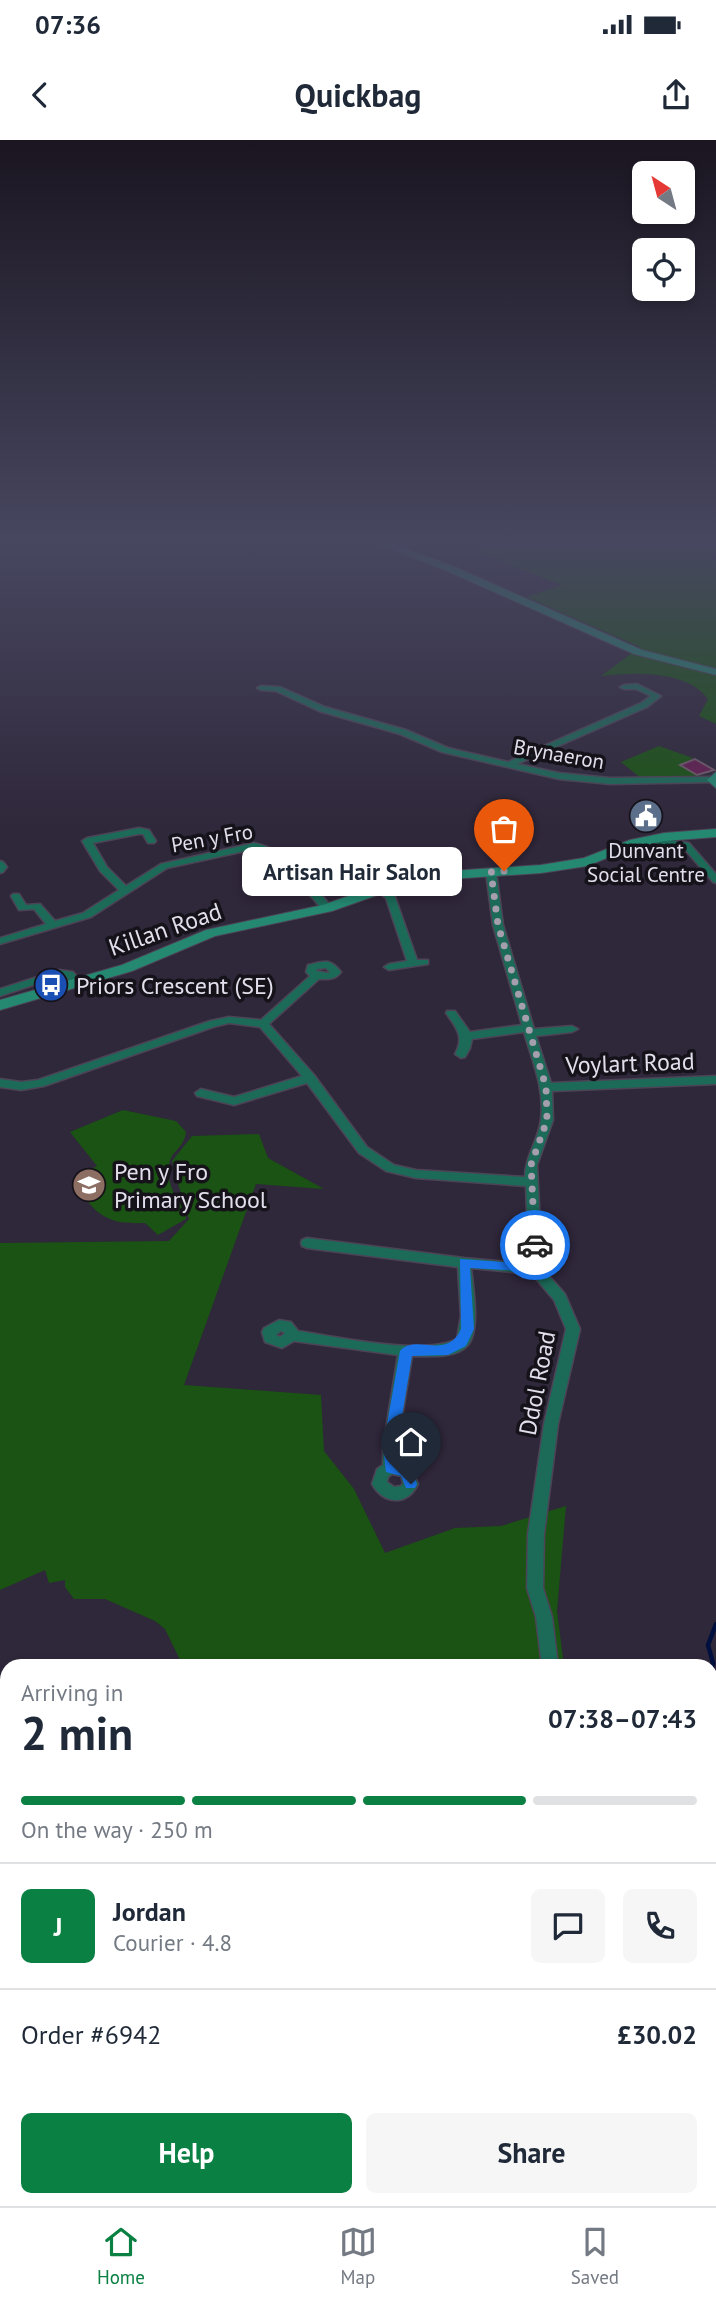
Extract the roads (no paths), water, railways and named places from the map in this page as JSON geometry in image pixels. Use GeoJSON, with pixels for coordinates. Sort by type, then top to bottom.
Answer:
{"type":"FeatureCollection","features":[{"type":"Feature","properties":{"kind":"street"},"geometry":{"type":"LineString","coordinates":[[610,639],[638,652],[716,672]]}},
{"type":"Feature","properties":{"kind":"street"},"geometry":{"type":"LineString","coordinates":[[509,764],[644,705],[657,696],[637,686],[624,687]]}},
{"type":"Feature","properties":{"kind":"street","name":"Brynaeron"},"geometry":{"type":"LineString","coordinates":[[261,688],[277,689],[322,709],[402,732],[445,750],[559,776],[610,781],[715,780]]}},
{"type":"Feature","properties":{"kind":"street","name":"Pen y Fro"},"geometry":{"type":"LineString","coordinates":[[127,891],[116,884],[99,866],[87,841],[139,831],[146,832],[151,841]]}},
{"type":"Feature","properties":{"kind":"street","name":"Killan Road"},"geometry":{"type":"LineString","coordinates":[[0,1005],[127,968],[211,933],[327,908],[380,889],[450,875],[587,862],[630,844],[716,833]]}},
{"type":"Feature","properties":{"kind":"street"},"geometry":{"type":"LineString","coordinates":[[649,841],[686,845],[716,880]]}},
{"type":"Feature","properties":{"kind":"street","name":"Pen y Fro"},"geometry":{"type":"LineString","coordinates":[[0,941],[87,915],[164,866],[243,848],[266,847],[279,854],[327,908]]}},
{"type":"Feature","properties":{"kind":"street"},"geometry":{"type":"LineString","coordinates":[[0,864],[0,870]]}},
{"type":"Feature","properties":{"kind":"street"},"geometry":{"type":"LineString","coordinates":[[307,1243],[464,1263],[536,1269],[530,1182],[531,1165],[547,1120],[546,1087],[498,925],[491,872]]}},
{"type":"Feature","properties":{"kind":"street"},"geometry":{"type":"LineString","coordinates":[[380,889],[390,897],[419,963],[388,967]]}},
{"type":"Feature","properties":{"kind":"street"},"geometry":{"type":"LineString","coordinates":[[16,896],[23,908],[36,906],[53,926]]}},
{"type":"Feature","properties":{"kind":"street"},"geometry":{"type":"LineString","coordinates":[[0,993],[59,973],[69,974],[76,983]]}},
{"type":"Feature","properties":{"kind":"street"},"geometry":{"type":"LineString","coordinates":[[263,1024],[316,976]]}},
{"type":"Feature","properties":{"kind":"street"},"geometry":{"type":"LineString","coordinates":[[451,1013],[468,1036],[468,1045],[461,1054]]}},
{"type":"Feature","properties":{"kind":"street"},"geometry":{"type":"LineString","coordinates":[[0,1083],[21,1086],[40,1083],[210,1024],[229,1020],[263,1024],[310,1077],[363,1150],[390,1168],[416,1174],[530,1182]]}},
{"type":"Feature","properties":{"kind":"street"},"geometry":{"type":"LineString","coordinates":[[468,1036],[572,1029]]}},
{"type":"Feature","properties":{"kind":"street"},"geometry":{"type":"LineString","coordinates":[[201,1093],[234,1101],[310,1077]]}},
{"type":"Feature","properties":{"kind":"street","name":"Voylart Road"},"geometry":{"type":"LineString","coordinates":[[546,1087],[716,1080]]}},
{"type":"Feature","properties":{"kind":"street"},"geometry":{"type":"LineString","coordinates":[[292,1335],[406,1351],[448,1350],[461,1343],[467,1329],[464,1263]]}},
{"type":"Feature","properties":{"kind":"street","name":"Ddol Road"},"geometry":{"type":"LineString","coordinates":[[536,1269],[560,1298],[573,1329],[551,1424],[536,1534],[534,1588],[544,1617],[549,1659]]}},
{"type":"Feature","properties":{"kind":"street"},"geometry":{"type":"LineString","coordinates":[[391,1468],[390,1447],[406,1351]]}},
{"type":"Feature","properties":{"kind":"waterway"},"geometry":{"type":"LineString","coordinates":[[712,1659],[708,1645],[716,1624]]}},
{"type":"Feature","properties":{"kind":"place","name":"Dunvant Social Centre"},"geometry":{"type":"Point","coordinates":[646,816]}},
{"type":"Feature","properties":{"kind":"place","name":"Artisan Hair Salon"},"geometry":{"type":"Point","coordinates":[504,871]}},
{"type":"Feature","properties":{"kind":"place","name":"Priors Crescent (SE)"},"geometry":{"type":"Point","coordinates":[51,985]}},
{"type":"Feature","properties":{"kind":"place","name":"Pen y Fro Primary School"},"geometry":{"type":"Point","coordinates":[89,1185]}}]}
